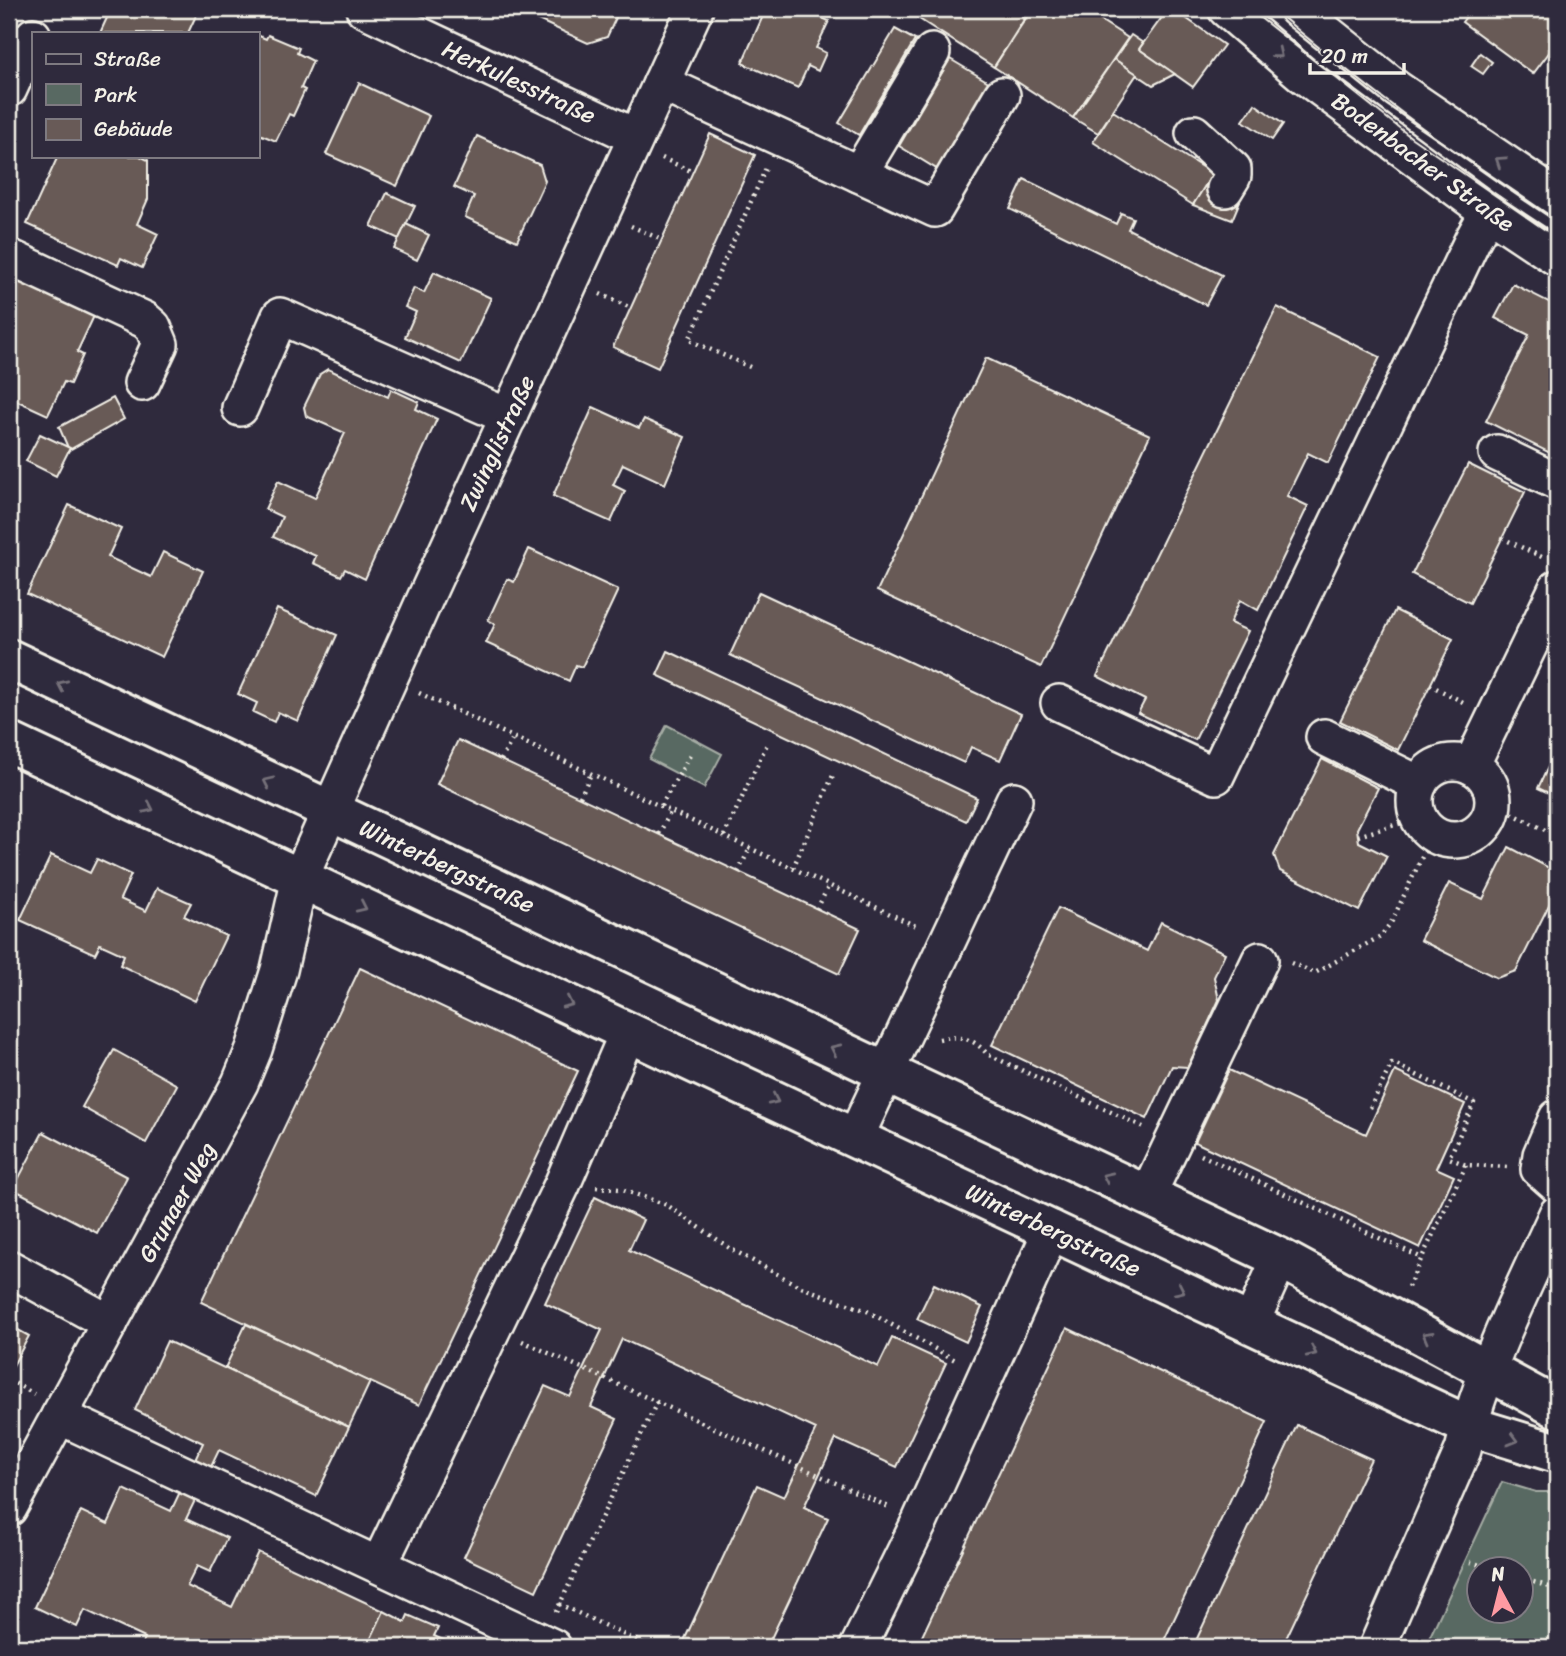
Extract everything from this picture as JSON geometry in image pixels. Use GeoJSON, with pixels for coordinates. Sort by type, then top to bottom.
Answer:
{"type":"FeatureCollection","features":[{"type":"Feature","properties":{"kind":"main road","name":"Winterbergstraße"},"geometry":{"type":"LineString","coordinates":[[9,659],[1280,1258],[1557,1408]]}},
{"type":"Feature","properties":{"kind":"main road","name":"Winterbergstraße"},"geometry":{"type":"LineString","coordinates":[[9,742],[1469,1426],[1557,1453]]}},
{"type":"Feature","properties":{"kind":"street"},"geometry":{"type":"LineString","coordinates":[[35,32],[46,9]]}},
{"type":"Feature","properties":{"kind":"street","name":"Herkulesstraße"},"geometry":{"type":"LineString","coordinates":[[364,9],[636,137]]}},
{"type":"Feature","properties":{"kind":"street","name":"Zwinglistraße"},"geometry":{"type":"LineString","coordinates":[[300,878],[695,9]]}},
{"type":"Feature","properties":{"kind":"street","name":"Bodenbacher Straße"},"geometry":{"type":"LineString","coordinates":[[1226,9],[1303,75],[1488,212],[1557,258]]}},
{"type":"Feature","properties":{"kind":"street","name":"Bodenbacher Straße"},"geometry":{"type":"LineString","coordinates":[[1297,9],[1397,89],[1557,198]]}},
{"type":"Feature","properties":{"kind":"street"},"geometry":{"type":"LineString","coordinates":[[9,89],[32,39]]}},
{"type":"Feature","properties":{"kind":"street"},"geometry":{"type":"LineString","coordinates":[[859,174],[932,52]]}},
{"type":"Feature","properties":{"kind":"street"},"geometry":{"type":"LineString","coordinates":[[661,83],[934,209],[1002,95]]}},
{"type":"Feature","properties":{"kind":"street"},"geometry":{"type":"LineString","coordinates":[[1194,133],[1233,169],[1233,176],[1226,189]]}},
{"type":"Feature","properties":{"kind":"street"},"geometry":{"type":"LineString","coordinates":[[1059,703],[1216,776],[1472,239],[1488,212]]}},
{"type":"Feature","properties":{"kind":"street"},"geometry":{"type":"LineString","coordinates":[[9,257],[145,320],[153,327],[160,344],[142,383]]}},
{"type":"Feature","properties":{"kind":"street"},"geometry":{"type":"LineString","coordinates":[[240,408],[281,316],[509,417]]}},
{"type":"Feature","properties":{"kind":"street"},"geometry":{"type":"LineString","coordinates":[[1497,453],[1557,482]]}},
{"type":"Feature","properties":{"kind":"street"},"geometry":{"type":"LineString","coordinates":[[1471,766],[1554,575]]}},
{"type":"Feature","properties":{"kind":"street"},"geometry":{"type":"LineString","coordinates":[[1324,737],[1419,784]]}},
{"type":"Feature","properties":{"kind":"street"},"geometry":{"type":"LineString","coordinates":[[1447,763],[1471,766],[1481,773],[1492,794],[1489,818],[1481,829],[1471,836],[1447,839],[1420,829],[1416,795],[1426,774],[1447,763]]}},
{"type":"Feature","properties":{"kind":"street"},"geometry":{"type":"LineString","coordinates":[[855,1138],[1014,800]]}},
{"type":"Feature","properties":{"kind":"street","name":"Grunaer Weg"},"geometry":{"type":"LineString","coordinates":[[9,1508],[240,1083],[254,1049],[279,970],[300,878]]}},
{"type":"Feature","properties":{"kind":"street"},"geometry":{"type":"LineString","coordinates":[[1146,1196],[1260,960]]}},
{"type":"Feature","properties":{"kind":"street"},"geometry":{"type":"LineString","coordinates":[[379,1565],[562,1185],[628,1032]]}},
{"type":"Feature","properties":{"kind":"street"},"geometry":{"type":"LineString","coordinates":[[1548,1177],[1541,1155],[1557,1118]]}},
{"type":"Feature","properties":{"kind":"street"},"geometry":{"type":"LineString","coordinates":[[1377,1647],[1463,1450],[1497,1343],[1557,1214]]}},
{"type":"Feature","properties":{"kind":"street"},"geometry":{"type":"LineString","coordinates":[[858,1647],[920,1521],[1052,1230]]}},
{"type":"Feature","properties":{"kind":"street"},"geometry":{"type":"LineString","coordinates":[[1251,1323],[1280,1258]]}},
{"type":"Feature","properties":{"kind":"street"},"geometry":{"type":"LineString","coordinates":[[9,1268],[110,1323]]}},
{"type":"Feature","properties":{"kind":"street"},"geometry":{"type":"LineString","coordinates":[[59,1416],[547,1644]]}},
{"type":"Feature","properties":{"kind":"path"},"geometry":{"type":"LineString","coordinates":[[750,367],[689,340],[779,138]]}},
{"type":"Feature","properties":{"kind":"path"},"geometry":{"type":"LineString","coordinates":[[1503,538],[1554,575]]}},
{"type":"Feature","properties":{"kind":"path"},"geometry":{"type":"LineString","coordinates":[[389,680],[948,940]]}},
{"type":"Feature","properties":{"kind":"path"},"geometry":{"type":"LineString","coordinates":[[1430,685],[1467,703]]}},
{"type":"Feature","properties":{"kind":"path"},"geometry":{"type":"LineString","coordinates":[[501,760],[513,738]]}},
{"type":"Feature","properties":{"kind":"path"},"geometry":{"type":"LineString","coordinates":[[724,836],[768,742]]}},
{"type":"Feature","properties":{"kind":"path"},"geometry":{"type":"LineString","coordinates":[[661,807],[691,752]]}},
{"type":"Feature","properties":{"kind":"path"},"geometry":{"type":"LineString","coordinates":[[793,868],[834,773]]}},
{"type":"Feature","properties":{"kind":"path"},"geometry":{"type":"LineString","coordinates":[[580,797],[591,774]]}},
{"type":"Feature","properties":{"kind":"path"},"geometry":{"type":"LineString","coordinates":[[1492,807],[1505,810],[1557,836]]}},
{"type":"Feature","properties":{"kind":"path"},"geometry":{"type":"LineString","coordinates":[[659,834],[671,811]]}},
{"type":"Feature","properties":{"kind":"path"},"geometry":{"type":"LineString","coordinates":[[1260,960],[1280,959],[1315,973],[1381,936],[1392,921],[1423,855],[1420,829],[1358,836]]}},
{"type":"Feature","properties":{"kind":"path"},"geometry":{"type":"LineString","coordinates":[[738,872],[750,848]]}},
{"type":"Feature","properties":{"kind":"path"},"geometry":{"type":"LineString","coordinates":[[817,909],[829,886]]}},
{"type":"Feature","properties":{"kind":"path"},"geometry":{"type":"LineString","coordinates":[[1370,1108],[1392,1063],[1474,1103],[1449,1158],[1466,1165],[1548,1177]]}},
{"type":"Feature","properties":{"kind":"path"},"geometry":{"type":"LineString","coordinates":[[1393,1318],[1466,1165]]}},
{"type":"Feature","properties":{"kind":"path"},"geometry":{"type":"LineString","coordinates":[[562,1185],[620,1189],[667,1205],[731,1249],[801,1287],[867,1311],[985,1377]]}},
{"type":"Feature","properties":{"kind":"path"},"geometry":{"type":"LineString","coordinates":[[493,1327],[920,1521]]}},
{"type":"Feature","properties":{"kind":"path"},"geometry":{"type":"LineString","coordinates":[[9,1380],[17,1385]]}},
{"type":"Feature","properties":{"kind":"path"},"geometry":{"type":"LineString","coordinates":[[547,1644],[559,1604],[657,1402]]}},
{"type":"Feature","properties":{"kind":"path"},"geometry":{"type":"LineString","coordinates":[[1534,1582],[1557,1589]]}},
{"type":"Feature","properties":{"kind":"path"},"geometry":{"type":"LineString","coordinates":[[559,1604],[650,1647]]}},
{"type":"Feature","properties":{"kind":"green space"},"geometry":{"type":"Polygon","coordinates":[[[667,725],[722,754],[704,788],[649,759],[667,725]]]}},
{"type":"Feature","properties":{"kind":"green space"},"geometry":{"type":"Polygon","coordinates":[[[1502,1482],[1536,1492],[1557,1492],[1557,1647],[1425,1647],[1464,1563],[1464,1624],[1534,1624],[1534,1554],[1468,1554],[1502,1482]]]}},
{"type":"Feature","properties":{"kind":"building"},"geometry":{"type":"Polygon","coordinates":[[[111,9],[199,9],[188,32],[100,32],[111,9]]]}},
{"type":"Feature","properties":{"kind":"building"},"geometry":{"type":"Polygon","coordinates":[[[530,9],[620,9],[607,37],[588,43],[527,15],[530,9]]]}},
{"type":"Feature","properties":{"kind":"building"},"geometry":{"type":"Polygon","coordinates":[[[766,9],[803,9],[829,21],[816,48],[826,53],[818,71],[808,66],[798,88],[742,63],[766,9]]]}},
{"type":"Feature","properties":{"kind":"building"},"geometry":{"type":"Polygon","coordinates":[[[917,9],[1010,9],[1025,18],[994,67],[913,15],[917,9]]]}},
{"type":"Feature","properties":{"kind":"building"},"geometry":{"type":"Polygon","coordinates":[[[1032,9],[1083,9],[1128,38],[1073,118],[994,67],[1032,9]]]}},
{"type":"Feature","properties":{"kind":"building"},"geometry":{"type":"Polygon","coordinates":[[[1168,9],[1173,9],[1224,45],[1193,87],[1139,49],[1168,9]]]}},
{"type":"Feature","properties":{"kind":"building"},"geometry":{"type":"Polygon","coordinates":[[[1472,9],[1552,9],[1557,13],[1557,42],[1533,74],[1462,22],[1472,9]]]}},
{"type":"Feature","properties":{"kind":"building"},"geometry":{"type":"Polygon","coordinates":[[[895,29],[915,40],[859,135],[839,123],[895,29]]]}},
{"type":"Feature","properties":{"kind":"building"},"geometry":{"type":"Polygon","coordinates":[[[268,35],[299,48],[297,53],[313,61],[301,88],[305,90],[293,116],[289,114],[276,141],[259,134],[259,36],[266,39],[268,35]]]}},
{"type":"Feature","properties":{"kind":"building"},"geometry":{"type":"Polygon","coordinates":[[[1131,35],[1143,43],[1139,49],[1175,74],[1153,85],[1114,59],[1131,35]]]}},
{"type":"Feature","properties":{"kind":"building"},"geometry":{"type":"Polygon","coordinates":[[[1480,53],[1492,62],[1483,74],[1471,66],[1480,53]]]}},
{"type":"Feature","properties":{"kind":"building"},"geometry":{"type":"Polygon","coordinates":[[[950,59],[992,84],[940,171],[899,146],[950,59]]]}},
{"type":"Feature","properties":{"kind":"building"},"geometry":{"type":"Polygon","coordinates":[[[1114,59],[1137,74],[1098,133],[1073,118],[1114,59]]]}},
{"type":"Feature","properties":{"kind":"building"},"geometry":{"type":"Polygon","coordinates":[[[359,83],[429,116],[397,186],[326,154],[359,83]]]}},
{"type":"Feature","properties":{"kind":"building"},"geometry":{"type":"Polygon","coordinates":[[[1255,104],[1283,124],[1272,140],[1243,121],[1255,104]]]}},
{"type":"Feature","properties":{"kind":"building"},"geometry":{"type":"Polygon","coordinates":[[[1113,111],[1213,174],[1193,205],[1093,142],[1113,111]]]}},
{"type":"Feature","properties":{"kind":"building"},"geometry":{"type":"Polygon","coordinates":[[[710,134],[755,155],[658,368],[613,347],[710,134]]]}},
{"type":"Feature","properties":{"kind":"building"},"geometry":{"type":"Polygon","coordinates":[[[477,136],[540,165],[545,181],[517,241],[465,217],[474,196],[454,187],[477,136]]]}},
{"type":"Feature","properties":{"kind":"building"},"geometry":{"type":"Polygon","coordinates":[[[57,158],[148,160],[148,199],[137,224],[158,234],[142,268],[121,258],[118,265],[27,224],[57,158]]]}},
{"type":"Feature","properties":{"kind":"building"},"geometry":{"type":"Polygon","coordinates":[[[1024,179],[1116,224],[1121,213],[1133,218],[1128,229],[1222,275],[1206,305],[1010,209],[1024,179]]]}},
{"type":"Feature","properties":{"kind":"building"},"geometry":{"type":"Polygon","coordinates":[[[1208,181],[1242,196],[1232,220],[1193,205],[1208,181]]]}},
{"type":"Feature","properties":{"kind":"building"},"geometry":{"type":"Polygon","coordinates":[[[387,193],[415,206],[399,239],[371,226],[387,193]]]}},
{"type":"Feature","properties":{"kind":"building"},"geometry":{"type":"Polygon","coordinates":[[[406,224],[429,235],[417,260],[394,249],[406,224]]]}},
{"type":"Feature","properties":{"kind":"building"},"geometry":{"type":"Polygon","coordinates":[[[434,272],[491,298],[461,363],[405,337],[416,312],[405,307],[414,288],[424,293],[434,272]]]}},
{"type":"Feature","properties":{"kind":"building"},"geometry":{"type":"Polygon","coordinates":[[[9,276],[94,316],[77,352],[83,355],[70,384],[64,382],[48,415],[9,397],[9,276]]]}},
{"type":"Feature","properties":{"kind":"building"},"geometry":{"type":"Polygon","coordinates":[[[1513,284],[1557,306],[1557,439],[1550,453],[1486,421],[1529,335],[1495,318],[1513,284]]]}},
{"type":"Feature","properties":{"kind":"building"},"geometry":{"type":"Polygon","coordinates":[[[1277,307],[1380,357],[1328,463],[1308,453],[1287,496],[1308,506],[1258,610],[1240,600],[1230,623],[1248,631],[1195,740],[1138,713],[1145,700],[1097,676],[1277,307]]]}},
{"type":"Feature","properties":{"kind":"building"},"geometry":{"type":"Polygon","coordinates":[[[986,358],[1150,435],[1041,667],[877,591],[986,358]]]}},
{"type":"Feature","properties":{"kind":"building"},"geometry":{"type":"Polygon","coordinates":[[[328,369],[388,397],[391,389],[419,402],[416,409],[437,419],[365,579],[345,569],[341,576],[313,563],[316,556],[273,537],[282,517],[265,509],[278,481],[315,498],[345,433],[306,416],[304,407],[320,374],[328,369]]]}},
{"type":"Feature","properties":{"kind":"building"},"geometry":{"type":"Polygon","coordinates":[[[113,398],[124,419],[69,450],[59,427],[113,398]]]}},
{"type":"Feature","properties":{"kind":"building"},"geometry":{"type":"Polygon","coordinates":[[[593,407],[639,428],[644,419],[685,437],[665,484],[623,464],[613,485],[625,491],[611,522],[553,496],[593,407]]]}},
{"type":"Feature","properties":{"kind":"building"},"geometry":{"type":"Polygon","coordinates":[[[40,434],[70,448],[56,476],[26,461],[40,434]]]}},
{"type":"Feature","properties":{"kind":"building"},"geometry":{"type":"Polygon","coordinates":[[[1468,464],[1525,492],[1470,603],[1412,574],[1468,464]]]}},
{"type":"Feature","properties":{"kind":"building"},"geometry":{"type":"Polygon","coordinates":[[[69,505],[121,529],[108,557],[151,577],[163,552],[203,571],[162,657],[27,594],[69,505]]]}},
{"type":"Feature","properties":{"kind":"building"},"geometry":{"type":"Polygon","coordinates":[[[529,549],[618,590],[582,667],[576,665],[569,681],[486,643],[495,624],[488,620],[507,579],[514,582],[529,549]]]}},
{"type":"Feature","properties":{"kind":"building"},"geometry":{"type":"Polygon","coordinates":[[[759,592],[1021,714],[1000,760],[971,747],[964,763],[730,655],[759,592]]]}},
{"type":"Feature","properties":{"kind":"building"},"geometry":{"type":"Polygon","coordinates":[[[277,609],[337,635],[298,721],[278,712],[274,722],[253,712],[257,703],[238,694],[277,609]]]}},
{"type":"Feature","properties":{"kind":"building"},"geometry":{"type":"Polygon","coordinates":[[[1395,610],[1453,639],[1398,750],[1340,721],[1395,610]]]}},
{"type":"Feature","properties":{"kind":"building"},"geometry":{"type":"Polygon","coordinates":[[[668,651],[977,798],[966,821],[657,675],[668,651]]]}},
{"type":"Feature","properties":{"kind":"building"},"geometry":{"type":"Polygon","coordinates":[[[458,740],[860,929],[839,974],[437,784],[458,740]]]}},
{"type":"Feature","properties":{"kind":"building"},"geometry":{"type":"Polygon","coordinates":[[[1557,748],[1557,797],[1538,788],[1557,748]]]}},
{"type":"Feature","properties":{"kind":"building"},"geometry":{"type":"Polygon","coordinates":[[[1322,759],[1378,788],[1357,829],[1359,842],[1387,856],[1359,911],[1280,871],[1274,855],[1322,759]]]}},
{"type":"Feature","properties":{"kind":"building"},"geometry":{"type":"Polygon","coordinates":[[[1509,847],[1557,872],[1557,889],[1516,971],[1497,978],[1420,940],[1449,883],[1483,899],[1509,847]]]}},
{"type":"Feature","properties":{"kind":"building"},"geometry":{"type":"Polygon","coordinates":[[[51,855],[90,873],[97,859],[131,875],[120,899],[146,911],[157,888],[191,903],[184,916],[226,936],[195,1001],[120,965],[124,955],[100,944],[95,954],[20,920],[51,855]]]}},
{"type":"Feature","properties":{"kind":"building"},"geometry":{"type":"Polygon","coordinates":[[[1058,908],[1147,951],[1161,922],[1225,953],[1214,977],[1219,1000],[1188,1067],[1172,1066],[1147,1119],[992,1045],[1058,908]]]}},
{"type":"Feature","properties":{"kind":"building"},"geometry":{"type":"Polygon","coordinates":[[[360,968],[578,1071],[419,1405],[201,1302],[360,968]]]}},
{"type":"Feature","properties":{"kind":"building"},"geometry":{"type":"Polygon","coordinates":[[[114,1050],[177,1085],[146,1143],[82,1107],[114,1050]]]}},
{"type":"Feature","properties":{"kind":"building"},"geometry":{"type":"Polygon","coordinates":[[[1229,1070],[1366,1134],[1395,1071],[1465,1104],[1436,1168],[1454,1176],[1420,1248],[1195,1142],[1229,1070]]]}},
{"type":"Feature","properties":{"kind":"building"},"geometry":{"type":"Polygon","coordinates":[[[43,1132],[127,1177],[97,1233],[13,1189],[43,1132]]]}},
{"type":"Feature","properties":{"kind":"building"},"geometry":{"type":"Polygon","coordinates":[[[595,1197],[643,1220],[629,1250],[878,1367],[892,1338],[946,1363],[897,1467],[836,1439],[804,1507],[828,1518],[767,1647],[681,1647],[757,1485],[784,1497],[816,1429],[622,1339],[591,1407],[617,1419],[536,1591],[464,1557],[545,1386],[570,1397],[602,1330],[545,1303],[595,1197]]]}},
{"type":"Feature","properties":{"kind":"building"},"geometry":{"type":"Polygon","coordinates":[[[934,1284],[982,1307],[966,1342],[917,1319],[934,1284]]]}},
{"type":"Feature","properties":{"kind":"building"},"geometry":{"type":"Polygon","coordinates":[[[246,1324],[370,1382],[349,1427],[225,1368],[246,1324]]]}},
{"type":"Feature","properties":{"kind":"building"},"geometry":{"type":"Polygon","coordinates":[[[9,1325],[29,1336],[9,1373],[9,1325]]]}},
{"type":"Feature","properties":{"kind":"building"},"geometry":{"type":"Polygon","coordinates":[[[1067,1328],[1267,1422],[1161,1647],[917,1647],[1067,1328]]]}},
{"type":"Feature","properties":{"kind":"building"},"geometry":{"type":"Polygon","coordinates":[[[167,1341],[349,1427],[316,1496],[219,1450],[186,1519],[227,1538],[210,1572],[197,1566],[187,1586],[232,1607],[258,1552],[384,1611],[367,1647],[140,1647],[145,1638],[85,1610],[77,1627],[35,1607],[81,1511],[108,1524],[124,1489],[171,1511],[203,1443],[135,1410],[167,1341]]]}},
{"type":"Feature","properties":{"kind":"building"},"geometry":{"type":"Polygon","coordinates":[[[1297,1425],[1371,1459],[1282,1647],[1193,1647],[1297,1425]]]}},
{"type":"Feature","properties":{"kind":"building"},"geometry":{"type":"Polygon","coordinates":[[[384,1611],[405,1622],[408,1615],[438,1628],[434,1636],[459,1647],[367,1647],[384,1611]]]}},
{"type":"Feature","properties":{"kind":"tram line"},"geometry":{"type":"LineString","coordinates":[[1249,9],[1412,138],[1557,238]]}},
{"type":"Feature","properties":{"kind":"tram line"},"geometry":{"type":"LineString","coordinates":[[1273,9],[1341,66],[1412,120],[1557,222]]}}]}
